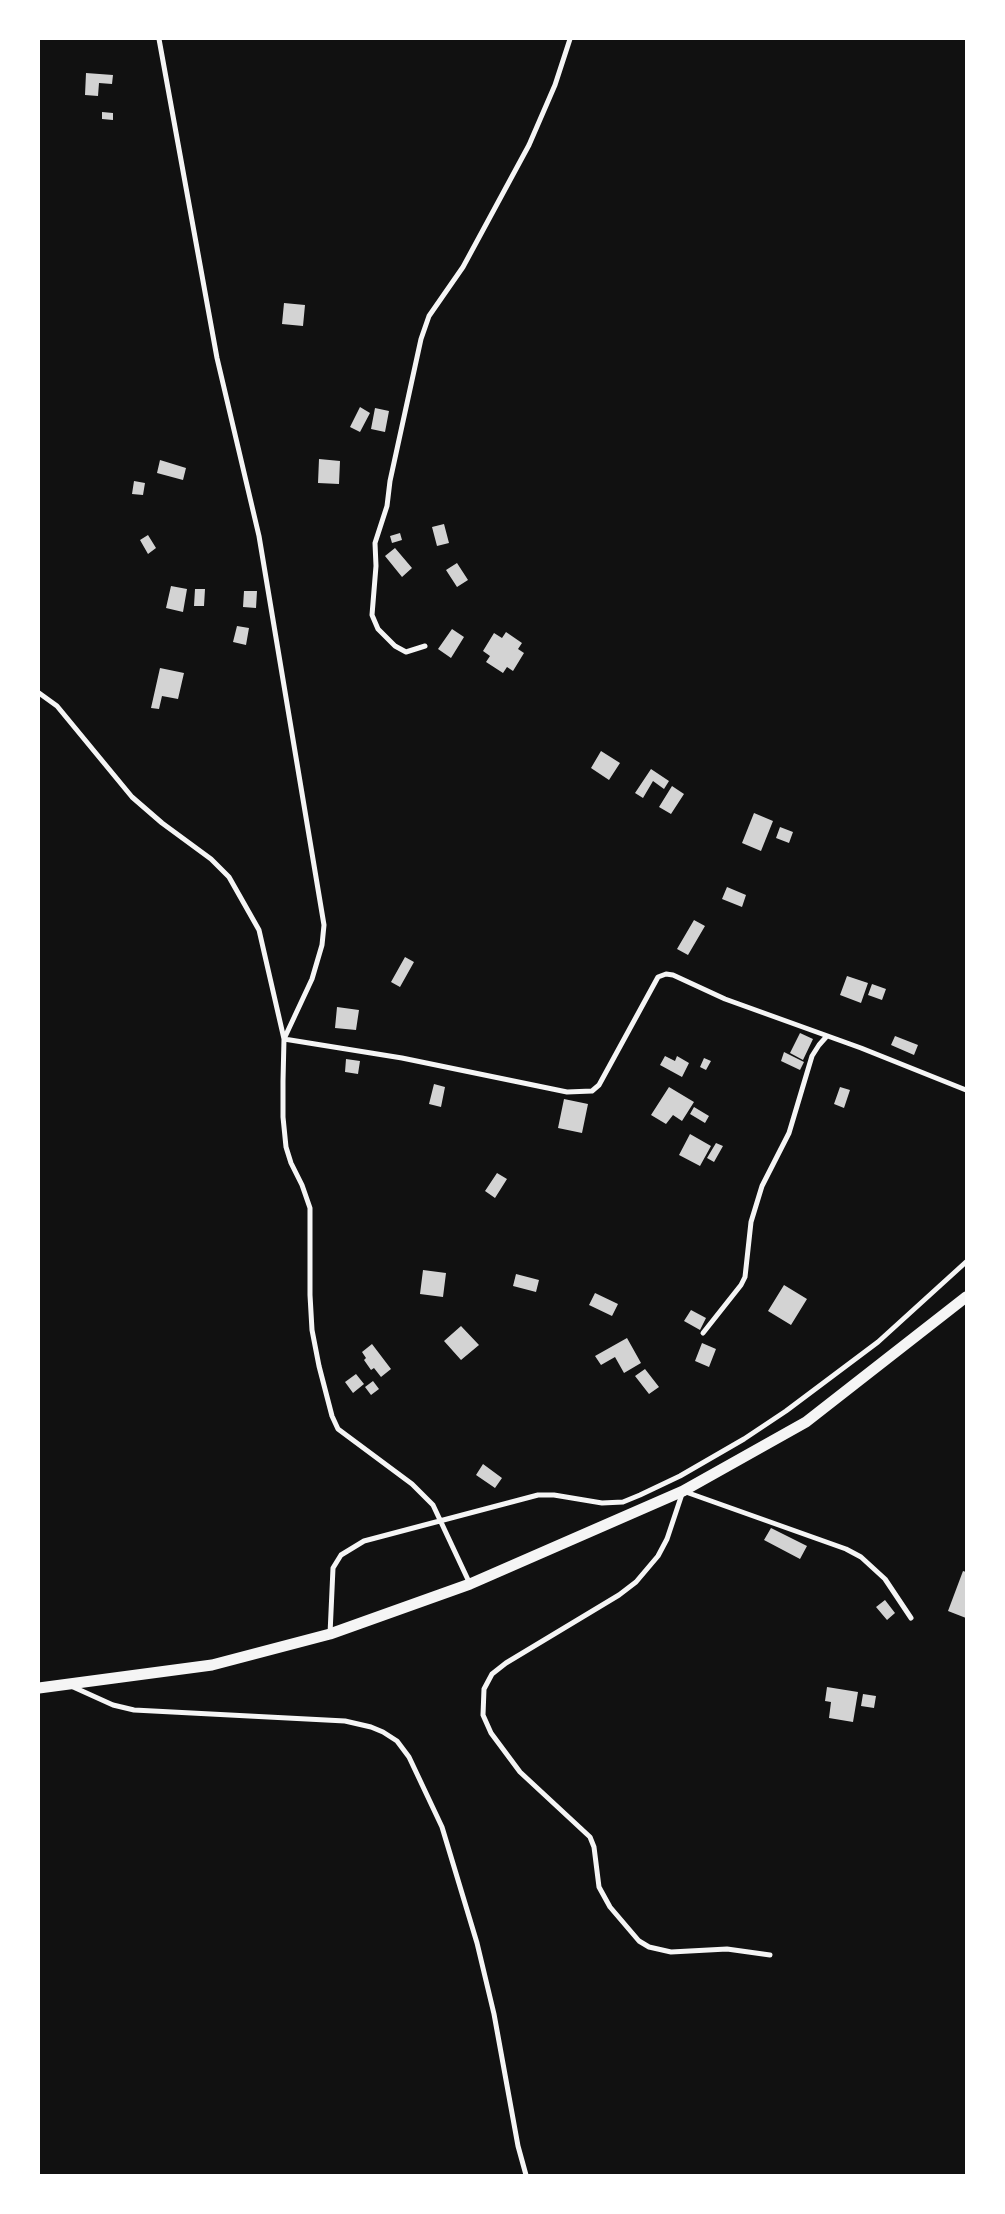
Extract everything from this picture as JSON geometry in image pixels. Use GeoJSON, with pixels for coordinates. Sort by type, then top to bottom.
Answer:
{"type":"FeatureCollection","features":[{"type":"Feature","properties":{"kind":"main road"},"geometry":{"type":"LineString","coordinates":[[39,1688],[212,1665],[330,1634],[470,1584],[683,1491],[806,1422],[966,1297]]}},
{"type":"Feature","properties":{"kind":"street"},"geometry":{"type":"LineString","coordinates":[[159,39],[217,358],[259,536],[313,849],[324,925],[322,945],[312,979],[284,1039]]}},
{"type":"Feature","properties":{"kind":"street"},"geometry":{"type":"LineString","coordinates":[[425,646],[406,652],[395,646],[378,629],[372,615],[376,566],[375,543],[387,506],[394,462],[421,339],[429,316],[463,267],[529,145],[555,85],[570,39]]}},
{"type":"Feature","properties":{"kind":"street"},"geometry":{"type":"LineString","coordinates":[[39,693],[57,706],[132,797],[162,823],[212,859],[229,877],[258,930],[284,1039],[283,1117],[286,1147],[310,1208],[312,1330],[332,1416],[338,1429],[349,1439],[412,1484],[433,1505],[442,1520],[470,1584]]}},
{"type":"Feature","properties":{"kind":"street"},"geometry":{"type":"LineString","coordinates":[[284,1039],[402,1058],[567,1092],[592,1091],[598,1084],[658,977],[666,974],[966,1090]]}},
{"type":"Feature","properties":{"kind":"street"},"geometry":{"type":"LineString","coordinates":[[704,1333],[745,1277],[751,1222],[762,1186],[789,1133],[812,1056],[827,1036]]}},
{"type":"Feature","properties":{"kind":"street"},"geometry":{"type":"LineString","coordinates":[[330,1634],[333,1568],[341,1555],[364,1542],[538,1495],[554,1495],[602,1503],[622,1502],[680,1476],[744,1440],[878,1342],[966,1262]]}},
{"type":"Feature","properties":{"kind":"street"},"geometry":{"type":"LineString","coordinates":[[770,1955],[727,1949],[670,1952],[649,1947],[639,1941],[610,1907],[599,1887],[594,1847],[590,1837],[520,1772],[491,1733],[483,1715],[484,1689],[492,1674],[527,1649],[618,1595],[649,1568],[666,1539],[683,1491],[846,1549],[861,1557],[885,1579],[911,1618]]}},
{"type":"Feature","properties":{"kind":"street"},"geometry":{"type":"LineString","coordinates":[[67,1685],[112,1705],[134,1710],[345,1721],[377,1729],[397,1740],[409,1757],[442,1827],[477,1943],[494,2014],[518,2146],[526,2175]]}},
{"type":"Feature","properties":{"kind":"building"},"geometry":{"type":"Polygon","coordinates":[[[86,73],[113,75],[112,84],[99,83],[98,96],[85,95],[86,73]]]}},
{"type":"Feature","properties":{"kind":"building"},"geometry":{"type":"Polygon","coordinates":[[[102,112],[113,113],[113,120],[102,119],[102,112]]]}},
{"type":"Feature","properties":{"kind":"building"},"geometry":{"type":"Polygon","coordinates":[[[284,303],[305,305],[303,326],[282,324],[284,303]]]}},
{"type":"Feature","properties":{"kind":"building"},"geometry":{"type":"Polygon","coordinates":[[[360,407],[370,413],[360,432],[350,427],[360,407]]]}},
{"type":"Feature","properties":{"kind":"building"},"geometry":{"type":"Polygon","coordinates":[[[375,408],[389,411],[385,432],[371,429],[375,408]]]}},
{"type":"Feature","properties":{"kind":"building"},"geometry":{"type":"Polygon","coordinates":[[[319,459],[340,461],[339,484],[318,483],[319,459]]]}},
{"type":"Feature","properties":{"kind":"building"},"geometry":{"type":"Polygon","coordinates":[[[160,460],[186,468],[183,480],[157,473],[160,460]]]}},
{"type":"Feature","properties":{"kind":"building"},"geometry":{"type":"Polygon","coordinates":[[[134,481],[145,483],[143,495],[132,494],[134,481]]]}},
{"type":"Feature","properties":{"kind":"building"},"geometry":{"type":"Polygon","coordinates":[[[444,524],[449,543],[437,546],[432,527],[444,524]]]}},
{"type":"Feature","properties":{"kind":"building"},"geometry":{"type":"Polygon","coordinates":[[[400,533],[402,540],[392,543],[390,536],[400,533]]]}},
{"type":"Feature","properties":{"kind":"building"},"geometry":{"type":"Polygon","coordinates":[[[148,535],[156,548],[148,554],[140,540],[148,535]]]}},
{"type":"Feature","properties":{"kind":"building"},"geometry":{"type":"Polygon","coordinates":[[[395,548],[412,568],[402,577],[385,556],[395,548]]]}},
{"type":"Feature","properties":{"kind":"building"},"geometry":{"type":"Polygon","coordinates":[[[457,563],[468,580],[457,587],[446,570],[457,563]]]}},
{"type":"Feature","properties":{"kind":"building"},"geometry":{"type":"Polygon","coordinates":[[[171,586],[187,589],[183,612],[166,608],[171,586]]]}},
{"type":"Feature","properties":{"kind":"building"},"geometry":{"type":"Polygon","coordinates":[[[195,589],[205,589],[204,606],[194,606],[195,589]]]}},
{"type":"Feature","properties":{"kind":"building"},"geometry":{"type":"Polygon","coordinates":[[[244,591],[257,591],[256,608],[243,607],[244,591]]]}},
{"type":"Feature","properties":{"kind":"building"},"geometry":{"type":"Polygon","coordinates":[[[237,626],[249,628],[246,645],[233,642],[237,626]]]}},
{"type":"Feature","properties":{"kind":"building"},"geometry":{"type":"Polygon","coordinates":[[[452,629],[464,637],[451,658],[438,649],[452,629]]]}},
{"type":"Feature","properties":{"kind":"building"},"geometry":{"type":"Polygon","coordinates":[[[506,632],[522,643],[518,649],[524,653],[513,671],[507,667],[503,673],[486,662],[490,656],[483,651],[494,633],[502,638],[506,632]]]}},
{"type":"Feature","properties":{"kind":"building"},"geometry":{"type":"Polygon","coordinates":[[[160,668],[184,673],[178,699],[162,696],[159,709],[151,708],[160,668]]]}},
{"type":"Feature","properties":{"kind":"building"},"geometry":{"type":"Polygon","coordinates":[[[601,751],[620,763],[609,780],[591,768],[601,751]]]}},
{"type":"Feature","properties":{"kind":"building"},"geometry":{"type":"Polygon","coordinates":[[[651,769],[669,781],[664,789],[653,781],[643,798],[635,793],[651,769]]]}},
{"type":"Feature","properties":{"kind":"building"},"geometry":{"type":"Polygon","coordinates":[[[672,786],[684,794],[671,814],[659,807],[672,786]]]}},
{"type":"Feature","properties":{"kind":"building"},"geometry":{"type":"Polygon","coordinates":[[[754,813],[773,821],[761,851],[742,843],[754,813]]]}},
{"type":"Feature","properties":{"kind":"building"},"geometry":{"type":"Polygon","coordinates":[[[780,827],[793,832],[789,843],[776,838],[780,827]]]}},
{"type":"Feature","properties":{"kind":"building"},"geometry":{"type":"Polygon","coordinates":[[[727,887],[746,895],[742,907],[722,899],[727,887]]]}},
{"type":"Feature","properties":{"kind":"building"},"geometry":{"type":"Polygon","coordinates":[[[694,920],[705,926],[688,955],[677,949],[694,920]]]}},
{"type":"Feature","properties":{"kind":"building"},"geometry":{"type":"Polygon","coordinates":[[[405,957],[414,962],[400,987],[391,982],[405,957]]]}},
{"type":"Feature","properties":{"kind":"building"},"geometry":{"type":"Polygon","coordinates":[[[847,976],[868,983],[861,1003],[840,995],[847,976]]]}},
{"type":"Feature","properties":{"kind":"building"},"geometry":{"type":"Polygon","coordinates":[[[872,984],[886,989],[882,1000],[868,995],[872,984]]]}},
{"type":"Feature","properties":{"kind":"building"},"geometry":{"type":"Polygon","coordinates":[[[337,1007],[359,1010],[356,1030],[335,1028],[337,1007]]]}},
{"type":"Feature","properties":{"kind":"building"},"geometry":{"type":"Polygon","coordinates":[[[800,1033],[813,1039],[803,1060],[790,1053],[800,1033]]]}},
{"type":"Feature","properties":{"kind":"building"},"geometry":{"type":"Polygon","coordinates":[[[895,1036],[918,1045],[914,1055],[891,1045],[895,1036]]]}},
{"type":"Feature","properties":{"kind":"building"},"geometry":{"type":"Polygon","coordinates":[[[784,1052],[804,1062],[800,1070],[781,1061],[784,1052]]]}},
{"type":"Feature","properties":{"kind":"building"},"geometry":{"type":"Polygon","coordinates":[[[665,1056],[675,1061],[677,1056],[689,1063],[682,1077],[660,1065],[665,1056]]]}},
{"type":"Feature","properties":{"kind":"building"},"geometry":{"type":"Polygon","coordinates":[[[704,1058],[711,1061],[706,1070],[700,1067],[704,1058]]]}},
{"type":"Feature","properties":{"kind":"building"},"geometry":{"type":"Polygon","coordinates":[[[346,1059],[360,1061],[358,1074],[345,1072],[346,1059]]]}},
{"type":"Feature","properties":{"kind":"building"},"geometry":{"type":"Polygon","coordinates":[[[434,1084],[445,1087],[441,1107],[429,1104],[434,1084]]]}},
{"type":"Feature","properties":{"kind":"building"},"geometry":{"type":"Polygon","coordinates":[[[669,1087],[694,1102],[682,1121],[673,1115],[666,1124],[651,1115],[669,1087]]]}},
{"type":"Feature","properties":{"kind":"building"},"geometry":{"type":"Polygon","coordinates":[[[840,1087],[850,1090],[844,1108],[834,1104],[840,1087]]]}},
{"type":"Feature","properties":{"kind":"building"},"geometry":{"type":"Polygon","coordinates":[[[564,1099],[588,1104],[582,1133],[558,1128],[564,1099]]]}},
{"type":"Feature","properties":{"kind":"building"},"geometry":{"type":"Polygon","coordinates":[[[694,1107],[709,1116],[705,1123],[690,1114],[694,1107]]]}},
{"type":"Feature","properties":{"kind":"building"},"geometry":{"type":"Polygon","coordinates":[[[690,1134],[711,1146],[700,1166],[679,1155],[690,1134]]]}},
{"type":"Feature","properties":{"kind":"building"},"geometry":{"type":"Polygon","coordinates":[[[716,1143],[723,1146],[714,1162],[707,1158],[716,1143]]]}},
{"type":"Feature","properties":{"kind":"building"},"geometry":{"type":"Polygon","coordinates":[[[497,1173],[507,1179],[495,1198],[485,1191],[497,1173]]]}},
{"type":"Feature","properties":{"kind":"building"},"geometry":{"type":"Polygon","coordinates":[[[423,1270],[446,1273],[443,1297],[420,1294],[423,1270]]]}},
{"type":"Feature","properties":{"kind":"building"},"geometry":{"type":"Polygon","coordinates":[[[516,1274],[539,1280],[536,1292],[513,1286],[516,1274]]]}},
{"type":"Feature","properties":{"kind":"building"},"geometry":{"type":"Polygon","coordinates":[[[784,1285],[807,1299],[791,1325],[768,1311],[784,1285]]]}},
{"type":"Feature","properties":{"kind":"building"},"geometry":{"type":"Polygon","coordinates":[[[595,1293],[618,1304],[612,1316],[589,1305],[595,1293]]]}},
{"type":"Feature","properties":{"kind":"building"},"geometry":{"type":"Polygon","coordinates":[[[691,1310],[706,1318],[700,1330],[684,1321],[691,1310]]]}},
{"type":"Feature","properties":{"kind":"building"},"geometry":{"type":"Polygon","coordinates":[[[461,1326],[479,1345],[461,1360],[444,1341],[461,1326]]]}},
{"type":"Feature","properties":{"kind":"building"},"geometry":{"type":"Polygon","coordinates":[[[627,1338],[641,1363],[624,1373],[615,1357],[601,1365],[595,1356],[627,1338]]]}},
{"type":"Feature","properties":{"kind":"building"},"geometry":{"type":"Polygon","coordinates":[[[702,1343],[716,1349],[709,1367],[695,1361],[702,1343]]]}},
{"type":"Feature","properties":{"kind":"building"},"geometry":{"type":"Polygon","coordinates":[[[372,1344],[391,1369],[381,1377],[374,1368],[371,1370],[364,1360],[366,1358],[362,1352],[372,1344]]]}},
{"type":"Feature","properties":{"kind":"building"},"geometry":{"type":"Polygon","coordinates":[[[645,1369],[659,1387],[649,1394],[635,1376],[645,1369]]]}},
{"type":"Feature","properties":{"kind":"building"},"geometry":{"type":"Polygon","coordinates":[[[356,1374],[364,1384],[353,1393],[345,1382],[356,1374]]]}},
{"type":"Feature","properties":{"kind":"building"},"geometry":{"type":"Polygon","coordinates":[[[373,1381],[379,1389],[371,1395],[365,1387],[373,1381]]]}},
{"type":"Feature","properties":{"kind":"building"},"geometry":{"type":"Polygon","coordinates":[[[483,1464],[502,1478],[495,1488],[476,1475],[483,1464]]]}},
{"type":"Feature","properties":{"kind":"building"},"geometry":{"type":"Polygon","coordinates":[[[771,1528],[807,1546],[800,1559],[764,1540],[771,1528]]]}},
{"type":"Feature","properties":{"kind":"building"},"geometry":{"type":"Polygon","coordinates":[[[963,1571],[966,1572],[966,1618],[948,1611],[963,1571]]]}},
{"type":"Feature","properties":{"kind":"building"},"geometry":{"type":"Polygon","coordinates":[[[885,1600],[895,1613],[887,1620],[876,1607],[885,1600]]]}},
{"type":"Feature","properties":{"kind":"building"},"geometry":{"type":"Polygon","coordinates":[[[827,1687],[858,1692],[853,1722],[829,1718],[831,1702],[825,1701],[827,1687]]]}},
{"type":"Feature","properties":{"kind":"building"},"geometry":{"type":"Polygon","coordinates":[[[863,1694],[876,1696],[874,1708],[861,1706],[863,1694]]]}}]}
